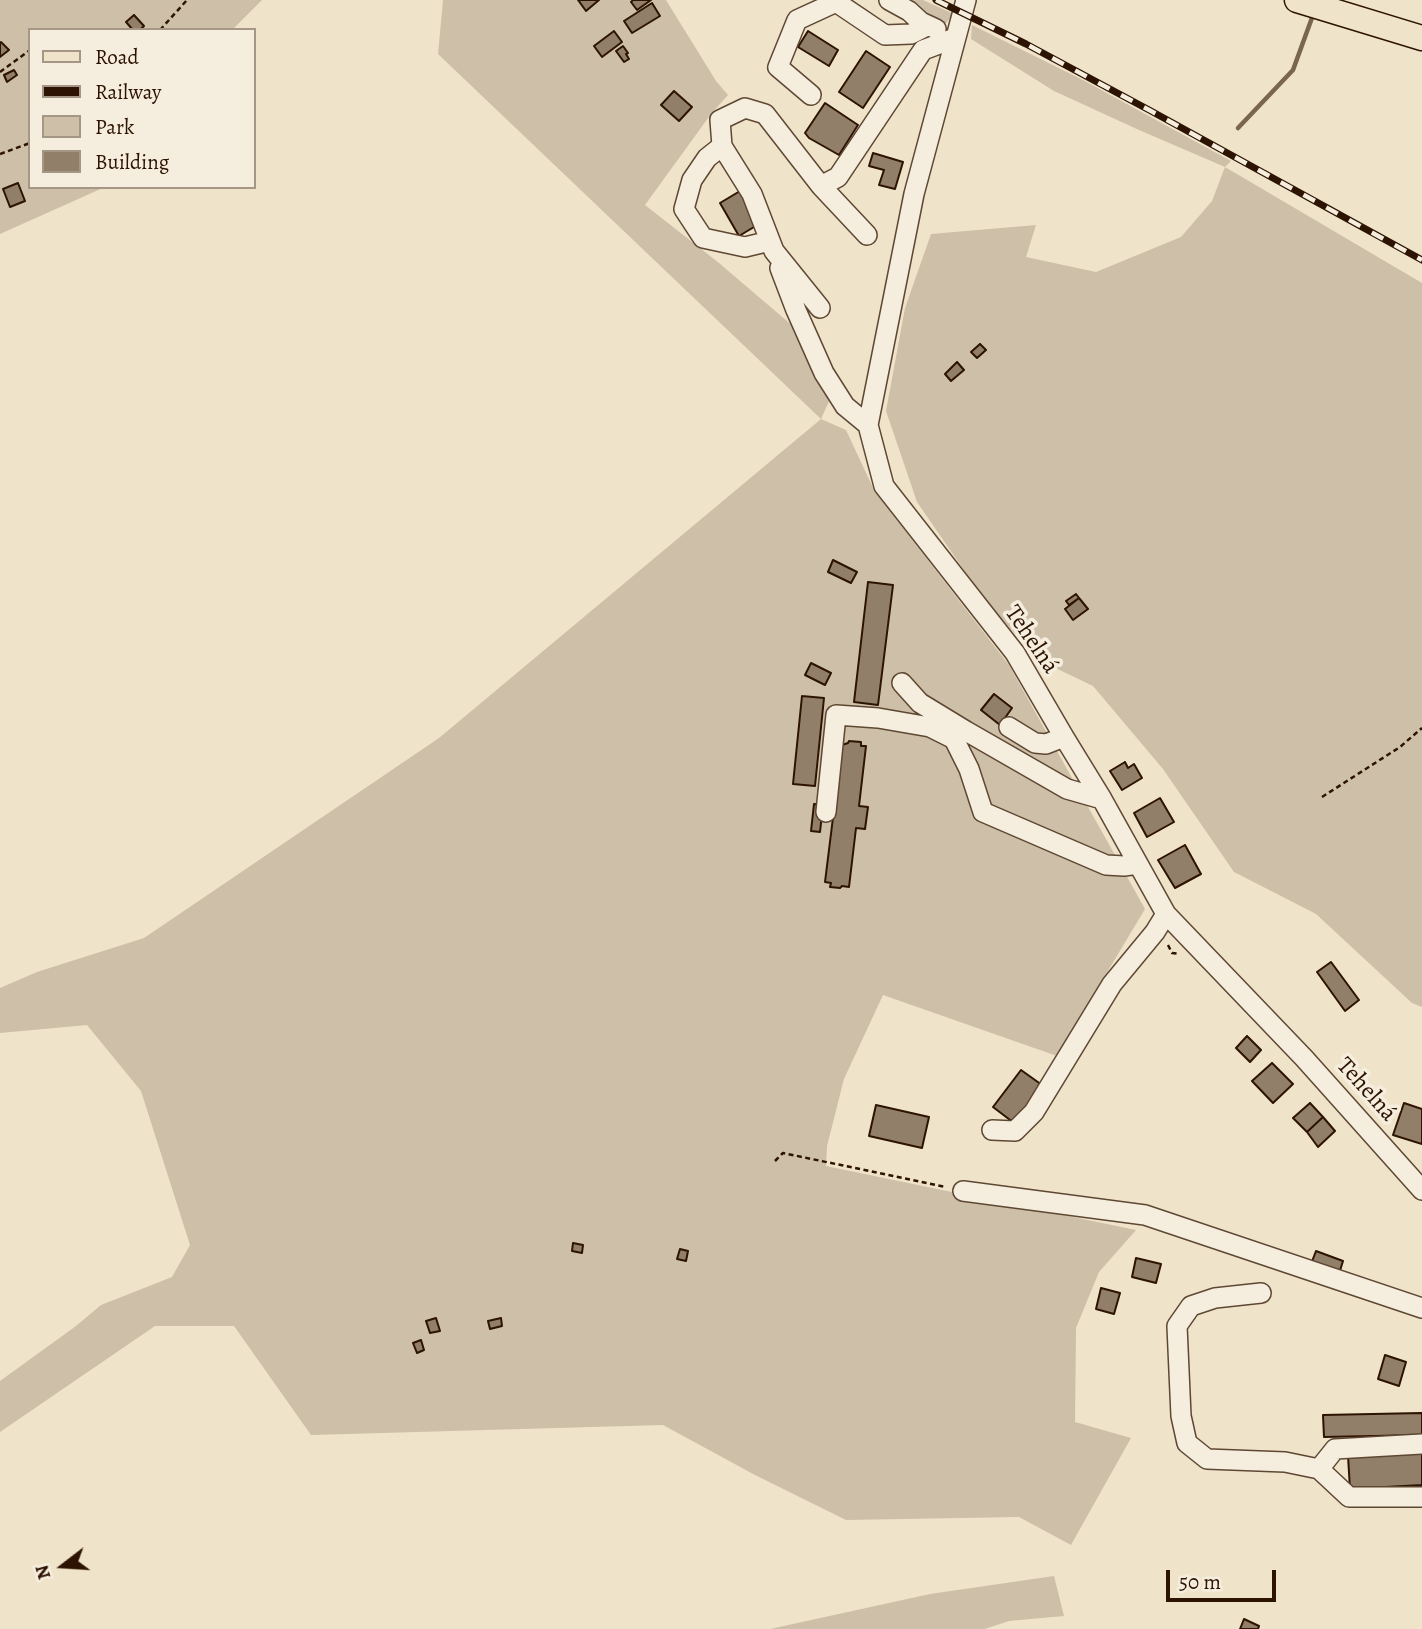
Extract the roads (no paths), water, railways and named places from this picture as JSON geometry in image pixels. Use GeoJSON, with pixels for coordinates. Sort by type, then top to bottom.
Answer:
{"type":"FeatureCollection","features":[{"type":"Feature","properties":{"kind":"main road"},"geometry":{"type":"LineString","coordinates":[[1297,0],[1422,38]]}},
{"type":"Feature","properties":{"kind":"street"},"geometry":{"type":"LineString","coordinates":[[889,0],[927,26],[956,34]]}},
{"type":"Feature","properties":{"kind":"street","name":"Tehelná"},"geometry":{"type":"LineString","coordinates":[[966,0],[914,194],[868,425],[884,486],[1014,653],[1102,799],[1166,914],[1419,1183]]}},
{"type":"Feature","properties":{"kind":"street"},"geometry":{"type":"LineString","coordinates":[[811,94],[778,67],[797,20],[836,2],[885,35],[911,34],[927,26]]}},
{"type":"Feature","properties":{"kind":"street"},"geometry":{"type":"LineString","coordinates":[[821,186],[838,177],[923,50],[956,34]]}},
{"type":"Feature","properties":{"kind":"street"},"geometry":{"type":"LineString","coordinates":[[867,234],[821,186],[765,114],[745,108],[720,120],[722,146],[752,194],[796,310],[824,373],[845,406],[868,425]]}},
{"type":"Feature","properties":{"kind":"street"},"geometry":{"type":"LineString","coordinates":[[722,146],[707,158],[692,180],[684,209],[703,238],[745,247],[772,246]]}},
{"type":"Feature","properties":{"kind":"street"},"geometry":{"type":"LineString","coordinates":[[772,246],[820,308]]}},
{"type":"Feature","properties":{"kind":"street"},"geometry":{"type":"LineString","coordinates":[[902,683],[920,703],[988,744],[1067,789],[1102,799]]}},
{"type":"Feature","properties":{"kind":"street"},"geometry":{"type":"LineString","coordinates":[[826,812],[836,715],[878,718],[930,727],[954,739],[969,769],[982,812],[1106,865],[1138,864]]}},
{"type":"Feature","properties":{"kind":"street"},"geometry":{"type":"LineString","coordinates":[[1009,727],[1035,743],[1046,744],[1064,737]]}},
{"type":"Feature","properties":{"kind":"street"},"geometry":{"type":"LineString","coordinates":[[992,1130],[1014,1131],[1034,1112],[1112,984],[1155,932],[1166,914]]}},
{"type":"Feature","properties":{"kind":"street"},"geometry":{"type":"LineString","coordinates":[[962,1191],[1145,1215],[1422,1308]]}},
{"type":"Feature","properties":{"kind":"street"},"geometry":{"type":"LineString","coordinates":[[1262,1293],[1215,1298],[1191,1306],[1177,1326],[1181,1416],[1188,1443],[1207,1459],[1285,1462],[1319,1469],[1349,1497],[1422,1497]]}},
{"type":"Feature","properties":{"kind":"street"},"geometry":{"type":"LineString","coordinates":[[1319,1469],[1335,1448],[1422,1444]]}},
{"type":"Feature","properties":{"kind":"waterway"},"geometry":{"type":"LineString","coordinates":[[1238,128],[1293,70],[1313,15]]}},
{"type":"Feature","properties":{"kind":"railway"},"geometry":{"type":"LineString","coordinates":[[936,0],[1026,44],[1422,260]]}}]}
